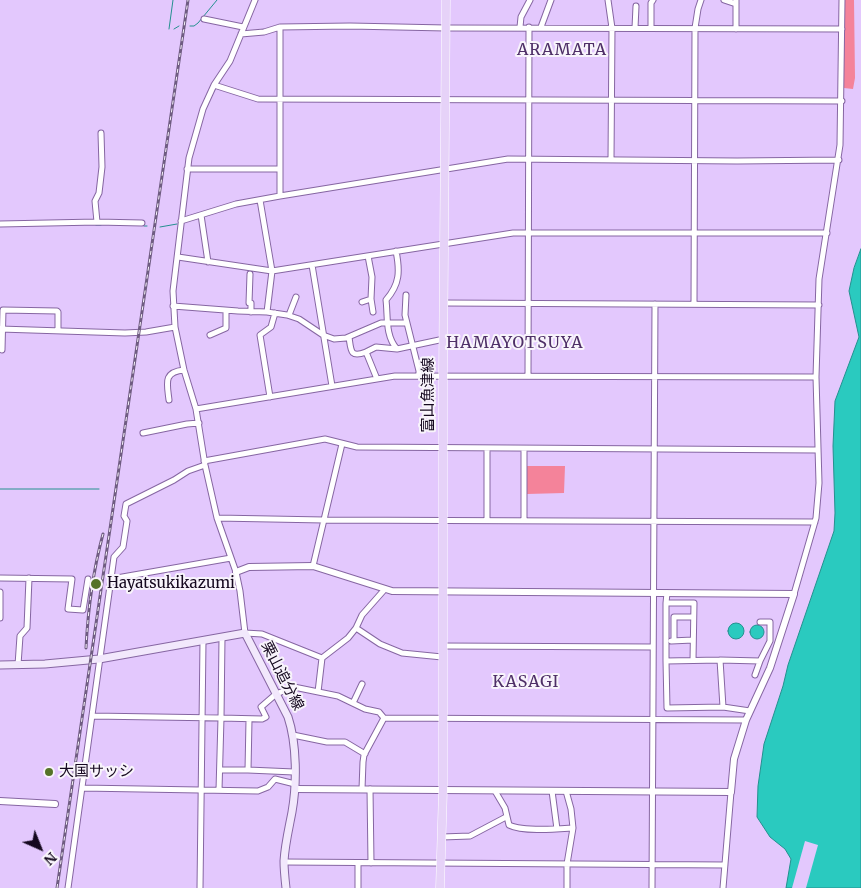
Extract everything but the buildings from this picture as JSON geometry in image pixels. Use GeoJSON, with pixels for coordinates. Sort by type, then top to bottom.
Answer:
{"type":"FeatureCollection","features":[{"type":"Feature","properties":{"kind":"main road","name":"富山魚津線"},"geometry":{"type":"LineString","coordinates":[[440,888],[443,790],[443,375],[446,0]]}},
{"type":"Feature","properties":{"kind":"main road","name":"栗山追分線"},"geometry":{"type":"LineString","coordinates":[[0,665],[45,664],[99,659],[244,633],[288,717],[293,735],[295,787],[284,862],[286,888]]}},
{"type":"Feature","properties":{"kind":"street"},"geometry":{"type":"LineString","coordinates":[[256,0],[230,61],[214,85],[203,109],[188,158],[178,257],[174,271],[173,306],[184,370],[196,409],[217,518],[236,572],[244,633],[262,634],[322,658]]}},
{"type":"Feature","properties":{"kind":"street"},"geometry":{"type":"LineString","coordinates":[[520,27],[521,17],[529,1],[522,0]]}},
{"type":"Feature","properties":{"kind":"street"},"geometry":{"type":"LineString","coordinates":[[541,28],[551,0]]}},
{"type":"Feature","properties":{"kind":"street"},"geometry":{"type":"LineString","coordinates":[[608,0],[612,28],[610,160]]}},
{"type":"Feature","properties":{"kind":"street"},"geometry":{"type":"LineString","coordinates":[[651,28],[653,0]]}},
{"type":"Feature","properties":{"kind":"street"},"geometry":{"type":"LineString","coordinates":[[694,304],[695,28],[701,0]]}},
{"type":"Feature","properties":{"kind":"street"},"geometry":{"type":"LineString","coordinates":[[724,0],[736,2],[736,29]]}},
{"type":"Feature","properties":{"kind":"street"},"geometry":{"type":"LineString","coordinates":[[723,888],[734,759],[746,720],[770,668],[794,594],[818,505],[816,377],[819,279],[839,160],[842,101],[842,0]]}},
{"type":"Feature","properties":{"kind":"street"},"geometry":{"type":"LineString","coordinates":[[635,28],[636,6]]}},
{"type":"Feature","properties":{"kind":"street"},"geometry":{"type":"LineString","coordinates":[[204,19],[243,27]]}},
{"type":"Feature","properties":{"kind":"street"},"geometry":{"type":"LineString","coordinates":[[241,34],[264,32],[280,26],[842,29]]}},
{"type":"Feature","properties":{"kind":"street"},"geometry":{"type":"LineString","coordinates":[[280,26],[280,196]]}},
{"type":"Feature","properties":{"kind":"street"},"geometry":{"type":"LineString","coordinates":[[528,375],[529,27]]}},
{"type":"Feature","properties":{"kind":"street"},"geometry":{"type":"LineString","coordinates":[[214,85],[258,99],[842,101]]}},
{"type":"Feature","properties":{"kind":"street"},"geometry":{"type":"LineString","coordinates":[[97,222],[95,201],[99,193],[102,167],[102,133]]}},
{"type":"Feature","properties":{"kind":"street"},"geometry":{"type":"LineString","coordinates":[[181,221],[236,204],[508,159],[839,160]]}},
{"type":"Feature","properties":{"kind":"street"},"geometry":{"type":"LineString","coordinates":[[187,169],[280,169]]}},
{"type":"Feature","properties":{"kind":"street"},"geometry":{"type":"LineString","coordinates":[[260,200],[272,271],[267,312]]}},
{"type":"Feature","properties":{"kind":"street"},"geometry":{"type":"LineString","coordinates":[[201,215],[208,262]]}},
{"type":"Feature","properties":{"kind":"street"},"geometry":{"type":"LineString","coordinates":[[0,224],[142,223]]}},
{"type":"Feature","properties":{"kind":"street"},"geometry":{"type":"LineString","coordinates":[[178,257],[272,271],[513,233],[826,233]]}},
{"type":"Feature","properties":{"kind":"street"},"geometry":{"type":"LineString","coordinates":[[396,251],[399,263],[398,276],[394,290],[386,300],[388,333],[397,349]]}},
{"type":"Feature","properties":{"kind":"street"},"geometry":{"type":"LineString","coordinates":[[368,256],[372,277],[371,299],[373,312]]}},
{"type":"Feature","properties":{"kind":"street"},"geometry":{"type":"LineString","coordinates":[[312,265],[332,386]]}},
{"type":"Feature","properties":{"kind":"street"},"geometry":{"type":"LineString","coordinates":[[250,274],[249,302],[251,303],[252,312]]}},
{"type":"Feature","properties":{"kind":"street"},"geometry":{"type":"LineString","coordinates":[[406,295],[405,315],[414,346],[419,376]]}},
{"type":"Feature","properties":{"kind":"street"},"geometry":{"type":"LineString","coordinates":[[289,315],[296,297]]}},
{"type":"Feature","properties":{"kind":"street"},"geometry":{"type":"LineString","coordinates":[[362,302],[371,299]]}},
{"type":"Feature","properties":{"kind":"street"},"geometry":{"type":"LineString","coordinates":[[444,303],[819,305]]}},
{"type":"Feature","properties":{"kind":"street"},"geometry":{"type":"LineString","coordinates":[[652,888],[654,792],[652,720],[655,304]]}},
{"type":"Feature","properties":{"kind":"street"},"geometry":{"type":"LineString","coordinates":[[173,306],[289,315],[334,338],[349,337],[381,323],[407,323]]}},
{"type":"Feature","properties":{"kind":"street"},"geometry":{"type":"LineString","coordinates":[[2,350],[1,329],[3,310],[57,311],[58,331]]}},
{"type":"Feature","properties":{"kind":"street"},"geometry":{"type":"LineString","coordinates":[[210,335],[226,328],[226,311]]}},
{"type":"Feature","properties":{"kind":"street"},"geometry":{"type":"LineString","coordinates":[[270,396],[260,335],[271,327],[275,313]]}},
{"type":"Feature","properties":{"kind":"street"},"geometry":{"type":"LineString","coordinates":[[1,329],[126,333],[176,328]]}},
{"type":"Feature","properties":{"kind":"street"},"geometry":{"type":"LineString","coordinates":[[349,337],[354,354],[366,352],[376,347],[397,349],[444,339]]}},
{"type":"Feature","properties":{"kind":"street"},"geometry":{"type":"LineString","coordinates":[[366,352],[377,379]]}},
{"type":"Feature","properties":{"kind":"street"},"geometry":{"type":"LineString","coordinates":[[169,400],[167,380],[169,376],[176,371],[184,370]]}},
{"type":"Feature","properties":{"kind":"street"},"geometry":{"type":"LineString","coordinates":[[196,409],[395,376],[816,377]]}},
{"type":"Feature","properties":{"kind":"street"},"geometry":{"type":"LineString","coordinates":[[143,433],[199,423]]}},
{"type":"Feature","properties":{"kind":"street"},"geometry":{"type":"LineString","coordinates":[[68,888],[114,557],[124,547],[127,521],[124,516],[126,504],[205,463],[325,438],[357,447],[817,450]]}},
{"type":"Feature","properties":{"kind":"street"},"geometry":{"type":"LineString","coordinates":[[313,566],[342,444]]}},
{"type":"Feature","properties":{"kind":"street"},"geometry":{"type":"LineString","coordinates":[[487,449],[487,520]]}},
{"type":"Feature","properties":{"kind":"street"},"geometry":{"type":"LineString","coordinates":[[524,449],[524,520]]}},
{"type":"Feature","properties":{"kind":"street"},"geometry":{"type":"LineString","coordinates":[[217,518],[814,522]]}},
{"type":"Feature","properties":{"kind":"street"},"geometry":{"type":"LineString","coordinates":[[111,579],[232,558]]}},
{"type":"Feature","properties":{"kind":"street"},"geometry":{"type":"LineString","coordinates":[[236,572],[250,567],[313,566],[392,591],[794,594]]}},
{"type":"Feature","properties":{"kind":"street"},"geometry":{"type":"LineString","coordinates":[[0,578],[72,579],[68,609],[83,610],[88,579]]}},
{"type":"Feature","properties":{"kind":"street"},"geometry":{"type":"LineString","coordinates":[[18,665],[20,636],[27,628],[28,578]]}},
{"type":"Feature","properties":{"kind":"street"},"geometry":{"type":"LineString","coordinates":[[318,692],[322,658],[348,638],[356,628],[362,615],[385,589]]}},
{"type":"Feature","properties":{"kind":"street"},"geometry":{"type":"LineString","coordinates":[[0,592],[0,618]]}},
{"type":"Feature","properties":{"kind":"street"},"geometry":{"type":"LineString","coordinates":[[667,593],[667,708],[723,707],[750,711]]}},
{"type":"Feature","properties":{"kind":"street"},"geometry":{"type":"LineString","coordinates":[[666,603],[694,603],[693,660]]}},
{"type":"Feature","properties":{"kind":"street"},"geometry":{"type":"LineString","coordinates":[[666,618],[693,617]]}},
{"type":"Feature","properties":{"kind":"street"},"geometry":{"type":"LineString","coordinates":[[674,618],[674,640]]}},
{"type":"Feature","properties":{"kind":"street"},"geometry":{"type":"LineString","coordinates":[[755,675],[770,641],[770,622],[760,622]]}},
{"type":"Feature","properties":{"kind":"street"},"geometry":{"type":"LineString","coordinates":[[356,628],[380,644],[402,653],[442,657]]}},
{"type":"Feature","properties":{"kind":"street"},"geometry":{"type":"LineString","coordinates":[[219,790],[222,638]]}},
{"type":"Feature","properties":{"kind":"street"},"geometry":{"type":"LineString","coordinates":[[666,641],[693,640]]}},
{"type":"Feature","properties":{"kind":"street"},"geometry":{"type":"LineString","coordinates":[[200,888],[203,641]]}},
{"type":"Feature","properties":{"kind":"street"},"geometry":{"type":"LineString","coordinates":[[443,646],[653,647]]}},
{"type":"Feature","properties":{"kind":"street"},"geometry":{"type":"LineString","coordinates":[[720,660],[723,707]]}},
{"type":"Feature","properties":{"kind":"street"},"geometry":{"type":"LineString","coordinates":[[666,661],[760,661]]}},
{"type":"Feature","properties":{"kind":"street"},"geometry":{"type":"LineString","coordinates":[[353,703],[362,684]]}},
{"type":"Feature","properties":{"kind":"street"},"geometry":{"type":"LineString","coordinates":[[92,716],[262,720],[266,718],[261,706],[276,694],[294,687],[338,696],[365,709],[378,712],[384,718],[746,720]]}},
{"type":"Feature","properties":{"kind":"street"},"geometry":{"type":"LineString","coordinates":[[362,789],[362,762],[384,718]]}},
{"type":"Feature","properties":{"kind":"street"},"geometry":{"type":"LineString","coordinates":[[248,770],[249,720]]}},
{"type":"Feature","properties":{"kind":"street"},"geometry":{"type":"LineString","coordinates":[[293,735],[327,742],[342,741],[365,754]]}},
{"type":"Feature","properties":{"kind":"street"},"geometry":{"type":"LineString","coordinates":[[220,770],[294,772]]}},
{"type":"Feature","properties":{"kind":"street"},"geometry":{"type":"LineString","coordinates":[[82,788],[263,790],[275,779],[295,787],[370,790],[731,792]]}},
{"type":"Feature","properties":{"kind":"street"},"geometry":{"type":"LineString","coordinates":[[370,790],[370,863]]}},
{"type":"Feature","properties":{"kind":"street"},"geometry":{"type":"LineString","coordinates":[[495,791],[505,808],[509,825],[514,828],[573,828]]}},
{"type":"Feature","properties":{"kind":"street"},"geometry":{"type":"LineString","coordinates":[[552,791],[557,828]]}},
{"type":"Feature","properties":{"kind":"street"},"geometry":{"type":"LineString","coordinates":[[566,791],[571,808],[573,828],[567,864],[567,888]]}},
{"type":"Feature","properties":{"kind":"street"},"geometry":{"type":"LineString","coordinates":[[0,801],[55,804]]}},
{"type":"Feature","properties":{"kind":"street"},"geometry":{"type":"LineString","coordinates":[[442,836],[470,836],[506,817]]}},
{"type":"Feature","properties":{"kind":"street"},"geometry":{"type":"LineString","coordinates":[[284,862],[725,865]]}},
{"type":"Feature","properties":{"kind":"street"},"geometry":{"type":"LineString","coordinates":[[358,863],[358,888]]}},
{"type":"Feature","properties":{"kind":"shaded area"},"geometry":{"type":"Polygon","coordinates":[[[843,0],[854,0],[855,78],[853,89],[844,88],[843,0]]]}},
{"type":"Feature","properties":{"kind":"shaded area"},"geometry":{"type":"Polygon","coordinates":[[[861,249],[861,888],[786,888],[791,859],[785,849],[770,837],[757,817],[758,786],[764,744],[788,665],[834,531],[833,446],[835,401],[859,337],[849,291],[854,268],[861,249]]]}},
{"type":"Feature","properties":{"kind":"shaded area"},"geometry":{"type":"Polygon","coordinates":[[[526,466],[565,466],[564,493],[527,494],[526,466]]]}},
{"type":"Feature","properties":{"kind":"shaded area"},"geometry":{"type":"Polygon","coordinates":[[[736,623],[744,631],[736,639],[728,631],[736,623]]]}},
{"type":"Feature","properties":{"kind":"shaded area"},"geometry":{"type":"Polygon","coordinates":[[[754,625],[760,625],[764,632],[760,639],[754,639],[750,635],[750,629],[754,625]]]}},
{"type":"Feature","properties":{"kind":"pier"},"geometry":{"type":"Polygon","coordinates":[[[805,841],[818,845],[806,888],[792,888],[805,841]]]}},
{"type":"Feature","properties":{"kind":"waterway"},"geometry":{"type":"LineString","coordinates":[[169,29],[173,0]]}},
{"type":"Feature","properties":{"kind":"waterway"},"geometry":{"type":"LineString","coordinates":[[190,26],[198,23],[217,0]]}},
{"type":"Feature","properties":{"kind":"waterway"},"geometry":{"type":"LineString","coordinates":[[174,29],[179,26]]}},
{"type":"Feature","properties":{"kind":"waterway"},"geometry":{"type":"LineString","coordinates":[[160,227],[177,224]]}},
{"type":"Feature","properties":{"kind":"waterway"},"geometry":{"type":"LineString","coordinates":[[96,225],[101,225]]}},
{"type":"Feature","properties":{"kind":"waterway"},"geometry":{"type":"LineString","coordinates":[[0,489],[99,489]]}},
{"type":"Feature","properties":{"kind":"railway"},"geometry":{"type":"LineString","coordinates":[[57,888],[188,0]]}},
{"type":"Feature","properties":{"kind":"railway"},"geometry":{"type":"LineString","coordinates":[[86,648],[96,562],[103,534]]}},
{"type":"Feature","properties":{"kind":"place","name":"Hayatsukikazumi"},"geometry":{"type":"Point","coordinates":[96,584]}},
{"type":"Feature","properties":{"kind":"place","name":"大国サッシ"},"geometry":{"type":"Point","coordinates":[49,772]}},
{"type":"Feature","properties":{"kind":"district","name":"ARAMATA"},"geometry":{"type":"Point","coordinates":[562,50]}},
{"type":"Feature","properties":{"kind":"district","name":"HAMAYOTSUYA"},"geometry":{"type":"Point","coordinates":[515,343]}},
{"type":"Feature","properties":{"kind":"district","name":"KASAGI"},"geometry":{"type":"Point","coordinates":[526,682]}}]}
